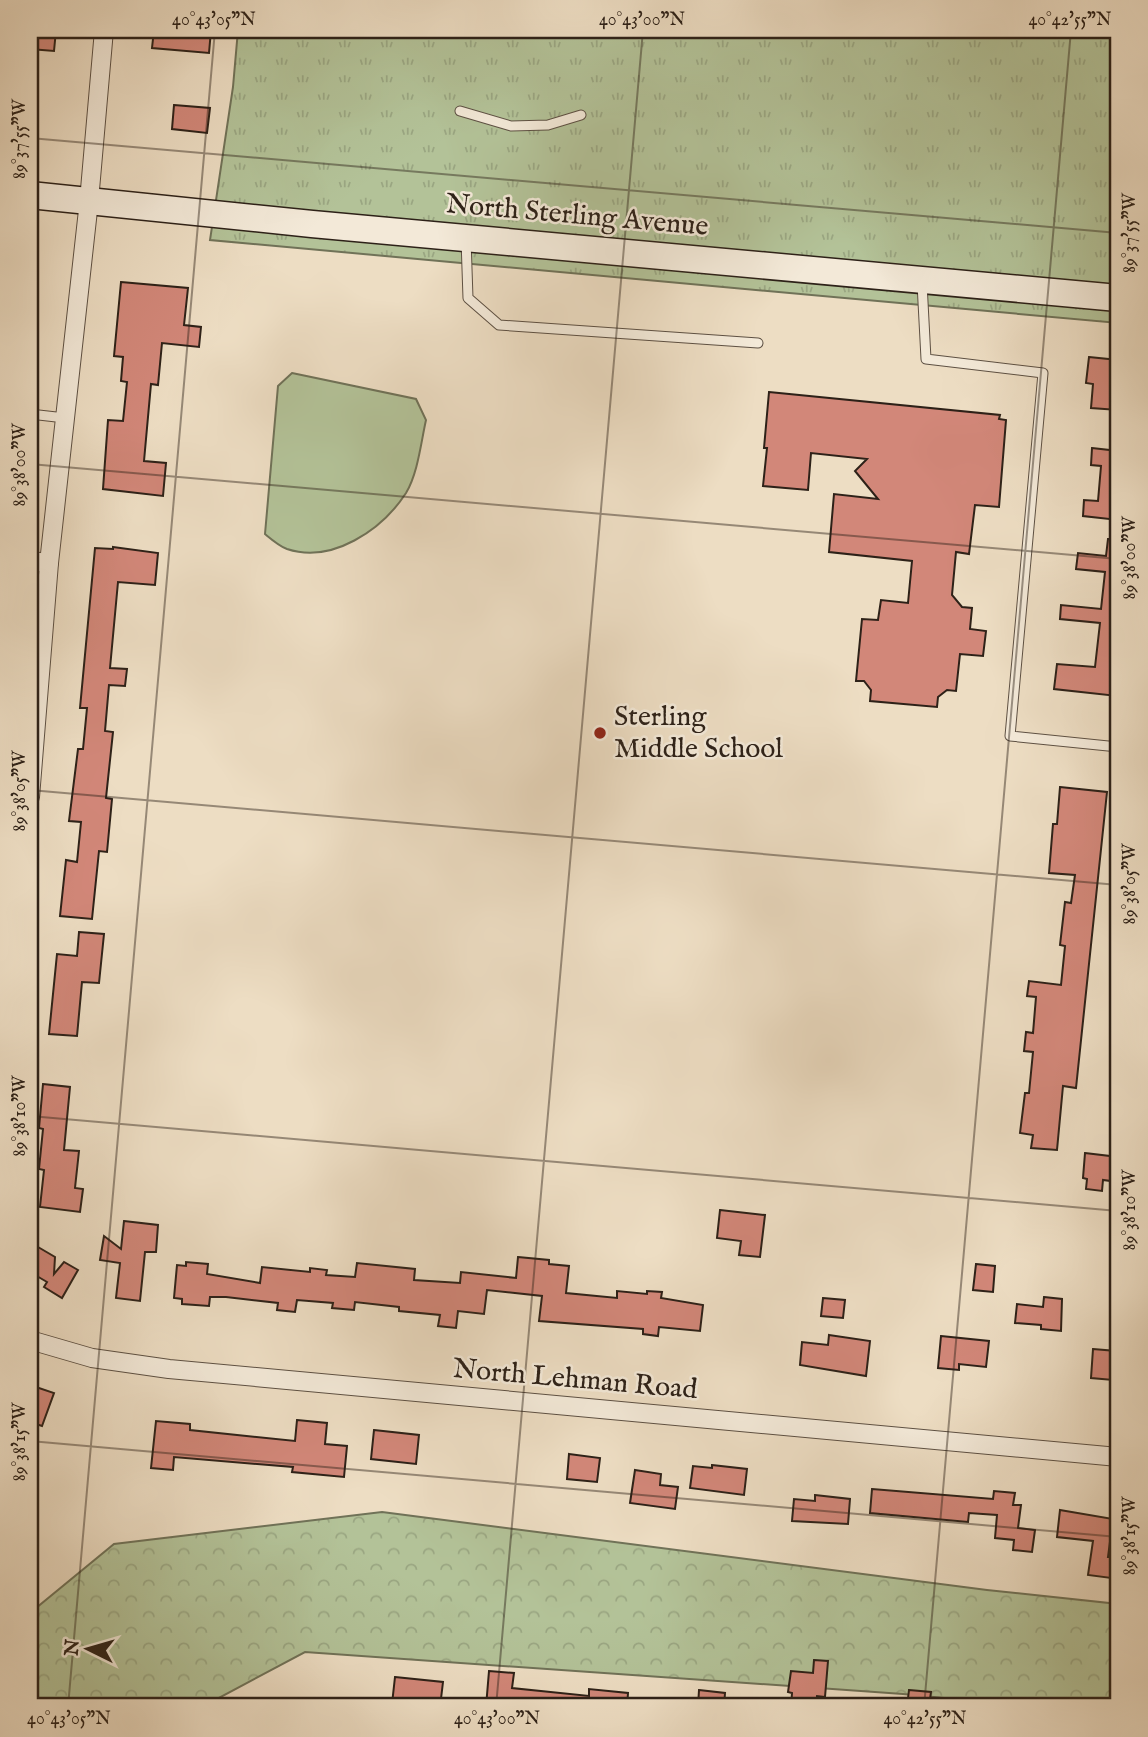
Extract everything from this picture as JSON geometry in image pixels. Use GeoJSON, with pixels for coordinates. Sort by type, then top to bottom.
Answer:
{"type":"FeatureCollection","features":[{"type":"Feature","properties":{"kind":"main road","name":"North Sterling Avenue"},"geometry":{"type":"LineString","coordinates":[[30,195],[1118,298]]}},
{"type":"Feature","properties":{"kind":"street"},"geometry":{"type":"LineString","coordinates":[[30,797],[49,563],[89,201],[104,30]]}},
{"type":"Feature","properties":{"kind":"street"},"geometry":{"type":"LineString","coordinates":[[30,561],[49,563]]}},
{"type":"Feature","properties":{"kind":"street","name":"North Lehman Road"},"geometry":{"type":"LineString","coordinates":[[30,1340],[92,1358],[169,1369],[1118,1457]]}},
{"type":"Feature","properties":{"kind":"lane"},"geometry":{"type":"LineString","coordinates":[[460,111],[510,125],[548,125],[581,115]]}},
{"type":"Feature","properties":{"kind":"lane"},"geometry":{"type":"LineString","coordinates":[[466,237],[468,298],[499,325],[758,343]]}},
{"type":"Feature","properties":{"kind":"lane"},"geometry":{"type":"LineString","coordinates":[[922,279],[926,359],[1043,373],[1010,736],[1118,747]]}},
{"type":"Feature","properties":{"kind":"lane"},"geometry":{"type":"LineString","coordinates":[[30,414],[65,418]]}},
{"type":"Feature","properties":{"kind":"green space"},"geometry":{"type":"Polygon","coordinates":[[[238,30],[1118,30],[1118,323],[210,240],[233,87],[238,30]]]}},
{"type":"Feature","properties":{"kind":"green space"},"geometry":{"type":"Polygon","coordinates":[[[292,373],[416,399],[426,420],[413,476],[396,507],[370,531],[338,548],[321,552],[287,549],[265,534],[278,386],[292,373]]]}},
{"type":"Feature","properties":{"kind":"green space"},"geometry":{"type":"Polygon","coordinates":[[[382,1512],[987,1590],[1118,1604],[1118,1707],[1037,1707],[903,1694],[305,1652],[202,1707],[30,1707],[30,1613],[114,1544],[382,1512]]]}},
{"type":"Feature","properties":{"kind":"building"},"geometry":{"type":"Polygon","coordinates":[[[30,30],[56,30],[54,51],[30,49],[30,30]]]}},
{"type":"Feature","properties":{"kind":"building"},"geometry":{"type":"Polygon","coordinates":[[[154,30],[211,30],[209,53],[152,48],[154,30]]]}},
{"type":"Feature","properties":{"kind":"building"},"geometry":{"type":"Polygon","coordinates":[[[174,105],[210,108],[207,133],[172,129],[174,105]]]}},
{"type":"Feature","properties":{"kind":"building"},"geometry":{"type":"Polygon","coordinates":[[[121,282],[188,288],[184,325],[201,327],[199,347],[162,343],[158,385],[151,384],[144,461],[166,463],[163,496],[103,489],[108,420],[123,421],[127,382],[121,381],[123,357],[114,356],[121,282]]]}},
{"type":"Feature","properties":{"kind":"building"},"geometry":{"type":"Polygon","coordinates":[[[1089,357],[1118,360],[1118,410],[1091,408],[1093,384],[1086,383],[1089,357]]]}},
{"type":"Feature","properties":{"kind":"building"},"geometry":{"type":"Polygon","coordinates":[[[769,392],[1000,415],[999,419],[1006,420],[999,507],[975,505],[969,554],[956,552],[952,595],[962,607],[972,608],[970,629],[986,631],[983,656],[960,654],[956,691],[947,690],[938,697],[937,707],[870,701],[871,690],[864,681],[856,681],[862,619],[878,620],[881,600],[908,603],[912,561],[829,552],[834,494],[878,499],[855,471],[867,459],[811,453],[808,490],[763,486],[769,392]]]}},
{"type":"Feature","properties":{"kind":"building"},"geometry":{"type":"Polygon","coordinates":[[[1092,448],[1118,451],[1118,520],[1083,516],[1084,500],[1098,501],[1101,466],[1091,465],[1092,448]]]}},
{"type":"Feature","properties":{"kind":"building"},"geometry":{"type":"Polygon","coordinates":[[[1108,539],[1118,539],[1117,696],[1054,689],[1057,664],[1095,667],[1100,623],[1060,619],[1061,605],[1101,609],[1105,572],[1076,569],[1078,553],[1106,556],[1108,539]]]}},
{"type":"Feature","properties":{"kind":"building"},"geometry":{"type":"Polygon","coordinates":[[[113,547],[158,553],[155,585],[118,582],[110,668],[127,669],[125,686],[109,685],[105,731],[113,732],[106,798],[112,799],[107,852],[99,851],[92,919],[60,916],[66,860],[77,862],[81,822],[69,821],[78,749],[83,749],[87,708],[80,708],[95,548],[113,547]]]}},
{"type":"Feature","properties":{"kind":"building"},"geometry":{"type":"Polygon","coordinates":[[[1060,787],[1107,792],[1076,1088],[1063,1086],[1057,1150],[1031,1148],[1033,1135],[1020,1133],[1025,1093],[1029,1093],[1033,1052],[1024,1051],[1026,1032],[1033,1033],[1036,997],[1027,996],[1029,981],[1061,985],[1065,946],[1060,945],[1065,902],[1071,903],[1075,875],[1049,873],[1053,824],[1057,824],[1060,787]]]}},
{"type":"Feature","properties":{"kind":"building"},"geometry":{"type":"Polygon","coordinates":[[[79,932],[104,934],[99,983],[82,982],[77,1036],[49,1034],[57,954],[77,956],[79,932]]]}},
{"type":"Feature","properties":{"kind":"building"},"geometry":{"type":"Polygon","coordinates":[[[43,1084],[70,1087],[64,1150],[79,1151],[75,1188],[83,1189],[80,1212],[40,1207],[44,1170],[39,1169],[43,1129],[39,1128],[43,1084]]]}},
{"type":"Feature","properties":{"kind":"building"},"geometry":{"type":"Polygon","coordinates":[[[1085,1153],[1118,1157],[1118,1182],[1103,1180],[1102,1191],[1086,1189],[1087,1179],[1083,1178],[1085,1153]]]}},
{"type":"Feature","properties":{"kind":"building"},"geometry":{"type":"Polygon","coordinates":[[[720,1210],[765,1215],[760,1257],[739,1255],[741,1241],[717,1238],[720,1210]]]}},
{"type":"Feature","properties":{"kind":"building"},"geometry":{"type":"Polygon","coordinates":[[[124,1221],[158,1225],[156,1252],[145,1252],[140,1301],[116,1298],[120,1263],[100,1260],[104,1236],[121,1249],[124,1221]]]}},
{"type":"Feature","properties":{"kind":"building"},"geometry":{"type":"Polygon","coordinates":[[[38,1247],[55,1257],[54,1274],[64,1262],[78,1270],[62,1298],[44,1287],[47,1282],[30,1272],[30,1261],[38,1247]]]}},
{"type":"Feature","properties":{"kind":"building"},"geometry":{"type":"Polygon","coordinates":[[[518,1257],[549,1260],[549,1264],[569,1266],[566,1293],[617,1298],[617,1291],[647,1294],[647,1291],[662,1292],[661,1298],[703,1305],[700,1331],[659,1327],[658,1336],[643,1334],[643,1329],[539,1321],[542,1296],[487,1290],[484,1314],[458,1311],[456,1328],[438,1326],[440,1315],[399,1311],[399,1307],[355,1302],[354,1310],[332,1308],[333,1303],[297,1300],[295,1312],[277,1310],[278,1303],[210,1297],[209,1306],[182,1304],[182,1299],[174,1298],[177,1265],[186,1266],[186,1262],[208,1264],[207,1274],[260,1283],[262,1267],[310,1272],[310,1268],[327,1270],[326,1275],[355,1277],[357,1263],[415,1269],[414,1280],[460,1283],[461,1272],[516,1278],[518,1257]]]}},
{"type":"Feature","properties":{"kind":"building"},"geometry":{"type":"Polygon","coordinates":[[[976,1264],[995,1266],[993,1292],[973,1290],[976,1264]]]}},
{"type":"Feature","properties":{"kind":"building"},"geometry":{"type":"Polygon","coordinates":[[[1044,1297],[1062,1299],[1061,1331],[1041,1329],[1041,1325],[1015,1323],[1017,1304],[1043,1307],[1044,1297]]]}},
{"type":"Feature","properties":{"kind":"building"},"geometry":{"type":"Polygon","coordinates":[[[823,1298],[845,1300],[843,1318],[821,1316],[823,1298]]]}},
{"type":"Feature","properties":{"kind":"building"},"geometry":{"type":"Polygon","coordinates":[[[829,1335],[870,1341],[866,1376],[800,1365],[802,1342],[828,1345],[829,1335]]]}},
{"type":"Feature","properties":{"kind":"building"},"geometry":{"type":"Polygon","coordinates":[[[941,1336],[989,1341],[986,1367],[959,1364],[959,1370],[938,1368],[941,1336]]]}},
{"type":"Feature","properties":{"kind":"building"},"geometry":{"type":"Polygon","coordinates":[[[1093,1349],[1116,1351],[1113,1380],[1091,1378],[1093,1349]]]}},
{"type":"Feature","properties":{"kind":"building"},"geometry":{"type":"Polygon","coordinates":[[[30,1385],[54,1393],[42,1426],[30,1422],[30,1385]]]}},
{"type":"Feature","properties":{"kind":"building"},"geometry":{"type":"Polygon","coordinates":[[[297,1420],[327,1423],[325,1444],[347,1446],[344,1477],[292,1472],[293,1467],[174,1457],[173,1470],[151,1468],[156,1421],[190,1424],[190,1430],[295,1441],[297,1420]]]}},
{"type":"Feature","properties":{"kind":"building"},"geometry":{"type":"Polygon","coordinates":[[[374,1430],[419,1435],[416,1464],[371,1459],[374,1430]]]}},
{"type":"Feature","properties":{"kind":"building"},"geometry":{"type":"Polygon","coordinates":[[[569,1454],[600,1458],[597,1482],[567,1479],[569,1454]]]}},
{"type":"Feature","properties":{"kind":"building"},"geometry":{"type":"Polygon","coordinates":[[[712,1465],[747,1469],[744,1495],[690,1488],[693,1466],[712,1468],[712,1465]]]}},
{"type":"Feature","properties":{"kind":"building"},"geometry":{"type":"Polygon","coordinates":[[[635,1470],[661,1474],[660,1485],[678,1487],[675,1509],[630,1503],[635,1470]]]}},
{"type":"Feature","properties":{"kind":"building"},"geometry":{"type":"Polygon","coordinates":[[[872,1489],[993,1499],[994,1491],[1015,1493],[1013,1505],[1021,1505],[1018,1528],[1035,1530],[1032,1552],[1013,1550],[1014,1540],[995,1538],[997,1515],[969,1513],[968,1522],[870,1513],[872,1489]]]}},
{"type":"Feature","properties":{"kind":"building"},"geometry":{"type":"Polygon","coordinates":[[[815,1495],[850,1499],[848,1524],[792,1521],[794,1499],[815,1501],[815,1495]]]}},
{"type":"Feature","properties":{"kind":"building"},"geometry":{"type":"Polygon","coordinates":[[[1060,1510],[1113,1519],[1108,1557],[1114,1557],[1111,1578],[1088,1575],[1093,1541],[1057,1537],[1060,1510]]]}},
{"type":"Feature","properties":{"kind":"building"},"geometry":{"type":"Polygon","coordinates":[[[814,1660],[828,1661],[825,1697],[817,1696],[816,1707],[791,1707],[792,1693],[788,1692],[791,1671],[813,1673],[814,1660]]]}},
{"type":"Feature","properties":{"kind":"building"},"geometry":{"type":"Polygon","coordinates":[[[489,1671],[514,1673],[512,1688],[589,1696],[589,1689],[628,1693],[627,1707],[486,1707],[489,1671]]]}},
{"type":"Feature","properties":{"kind":"building"},"geometry":{"type":"Polygon","coordinates":[[[395,1677],[443,1682],[440,1707],[392,1704],[395,1677]]]}},
{"type":"Feature","properties":{"kind":"building"},"geometry":{"type":"Polygon","coordinates":[[[699,1690],[725,1693],[724,1707],[698,1707],[699,1690]]]}},
{"type":"Feature","properties":{"kind":"building"},"geometry":{"type":"Polygon","coordinates":[[[909,1690],[931,1692],[929,1707],[907,1707],[909,1690]]]}},
{"type":"Feature","properties":{"kind":"place","name":"Sterling Middle School"},"geometry":{"type":"Point","coordinates":[600,733]}}]}
